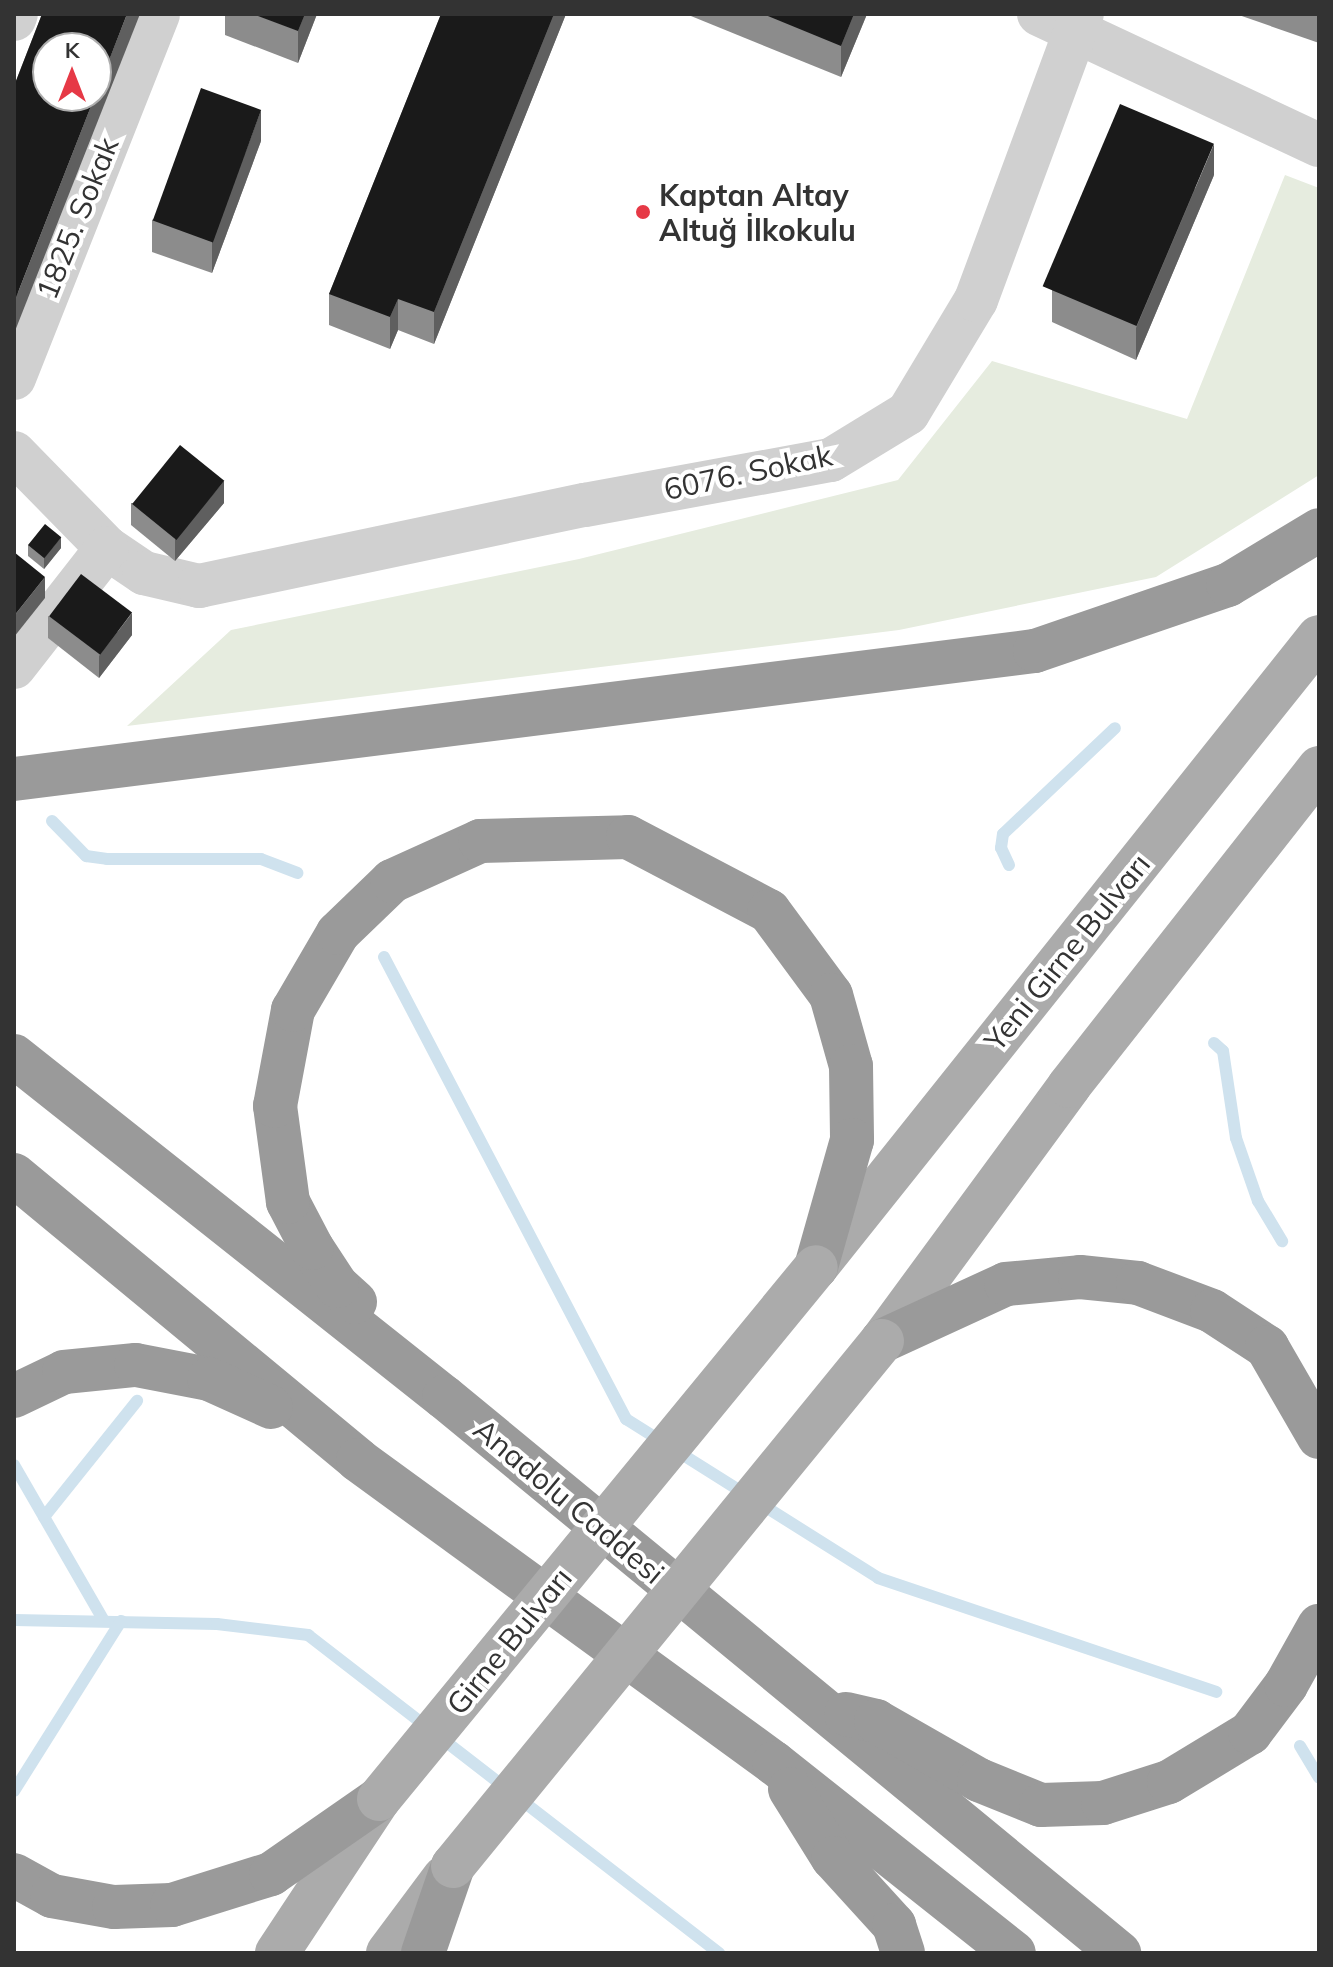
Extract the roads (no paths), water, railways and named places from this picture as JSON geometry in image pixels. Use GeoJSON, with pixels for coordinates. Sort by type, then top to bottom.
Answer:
{"type":"FeatureCollection","features":[{"type":"Feature","properties":{"kind":"highway"},"geometry":{"type":"LineString","coordinates":[[14,779],[1035,651],[1228,585],[1319,530]]}},
{"type":"Feature","properties":{"kind":"highway"},"geometry":{"type":"LineString","coordinates":[[444,1397],[404,1348],[337,1286],[312,1248],[288,1202],[275,1106],[293,1010],[338,933],[392,881],[480,841],[628,837],[769,911],[831,995],[851,1066],[852,1140],[816,1267]]}},
{"type":"Feature","properties":{"kind":"highway","name":"Anadolu Caddesi"},"geometry":{"type":"LineString","coordinates":[[14,1056],[444,1397],[1119,1953]]}},
{"type":"Feature","properties":{"kind":"highway"},"geometry":{"type":"LineString","coordinates":[[14,1175],[358,1460],[774,1763],[1014,1953]]}},
{"type":"Feature","properties":{"kind":"highway"},"geometry":{"type":"LineString","coordinates":[[882,1341],[1006,1284],[1080,1277],[1138,1283],[1212,1311],[1267,1347],[1319,1437]]}},
{"type":"Feature","properties":{"kind":"highway"},"geometry":{"type":"LineString","coordinates":[[14,1396],[64,1372],[136,1365],[209,1379],[275,1409],[358,1460]]}},
{"type":"Feature","properties":{"kind":"highway"},"geometry":{"type":"LineString","coordinates":[[816,1706],[876,1721],[979,1780],[1041,1805],[1103,1803],[1169,1782],[1250,1733],[1286,1685],[1319,1626]]}},
{"type":"Feature","properties":{"kind":"highway"},"geometry":{"type":"LineString","coordinates":[[774,1763],[833,1858],[894,1925],[903,1953]]}},
{"type":"Feature","properties":{"kind":"highway"},"geometry":{"type":"LineString","coordinates":[[14,1875],[52,1896],[114,1907],[172,1905],[271,1874],[379,1799]]}},
{"type":"Feature","properties":{"kind":"highway"},"geometry":{"type":"LineString","coordinates":[[423,1953],[453,1866]]}},
{"type":"Feature","properties":{"kind":"main road","name":"Yeni Girne Bulvarı"},"geometry":{"type":"LineString","coordinates":[[816,1267],[1319,637]]}},
{"type":"Feature","properties":{"kind":"main road"},"geometry":{"type":"LineString","coordinates":[[388,1953],[453,1866],[882,1341],[1069,1086],[1319,768]]}},
{"type":"Feature","properties":{"kind":"main road","name":"Girne Bulvarı"},"geometry":{"type":"LineString","coordinates":[[277,1953],[379,1799],[816,1267]]}},
{"type":"Feature","properties":{"kind":"street","name":"1825. Sokak"},"geometry":{"type":"LineString","coordinates":[[14,378],[158,14]]}},
{"type":"Feature","properties":{"kind":"street"},"geometry":{"type":"LineString","coordinates":[[1065,19],[1319,145]]}},
{"type":"Feature","properties":{"kind":"street","name":"6076. Sokak"},"geometry":{"type":"LineString","coordinates":[[107,548],[144,573],[199,586],[585,505],[831,460],[908,413],[976,300],[1065,19]]}},
{"type":"Feature","properties":{"kind":"street"},"geometry":{"type":"LineString","coordinates":[[14,453],[107,548],[14,667]]}},
{"type":"Feature","properties":{"kind":"waterway"},"geometry":{"type":"LineString","coordinates":[[1009,865],[1001,848],[1003,834],[1115,728]]}},
{"type":"Feature","properties":{"kind":"waterway"},"geometry":{"type":"LineString","coordinates":[[52,821],[86,856],[107,859],[261,859],[297,873]]}},
{"type":"Feature","properties":{"kind":"waterway"},"geometry":{"type":"LineString","coordinates":[[384,957],[626,1419],[878,1578],[1216,1692]]}},
{"type":"Feature","properties":{"kind":"waterway"},"geometry":{"type":"LineString","coordinates":[[1214,1043],[1223,1051],[1236,1138],[1258,1201],[1282,1241]]}},
{"type":"Feature","properties":{"kind":"waterway"},"geometry":{"type":"LineString","coordinates":[[44,1517],[137,1401]]}},
{"type":"Feature","properties":{"kind":"waterway"},"geometry":{"type":"LineString","coordinates":[[14,1465],[104,1621]]}},
{"type":"Feature","properties":{"kind":"waterway"},"geometry":{"type":"LineString","coordinates":[[14,1620],[217,1624],[308,1635],[719,1953]]}},
{"type":"Feature","properties":{"kind":"waterway"},"geometry":{"type":"LineString","coordinates":[[14,1791],[121,1621]]}},
{"type":"Feature","properties":{"kind":"waterway"},"geometry":{"type":"LineString","coordinates":[[1300,1746],[1319,1778]]}},
{"type":"Feature","properties":{"kind":"place","name":"Kaptan Altay Altuğ İlkokulu"},"geometry":{"type":"Point","coordinates":[643,212]}}]}
